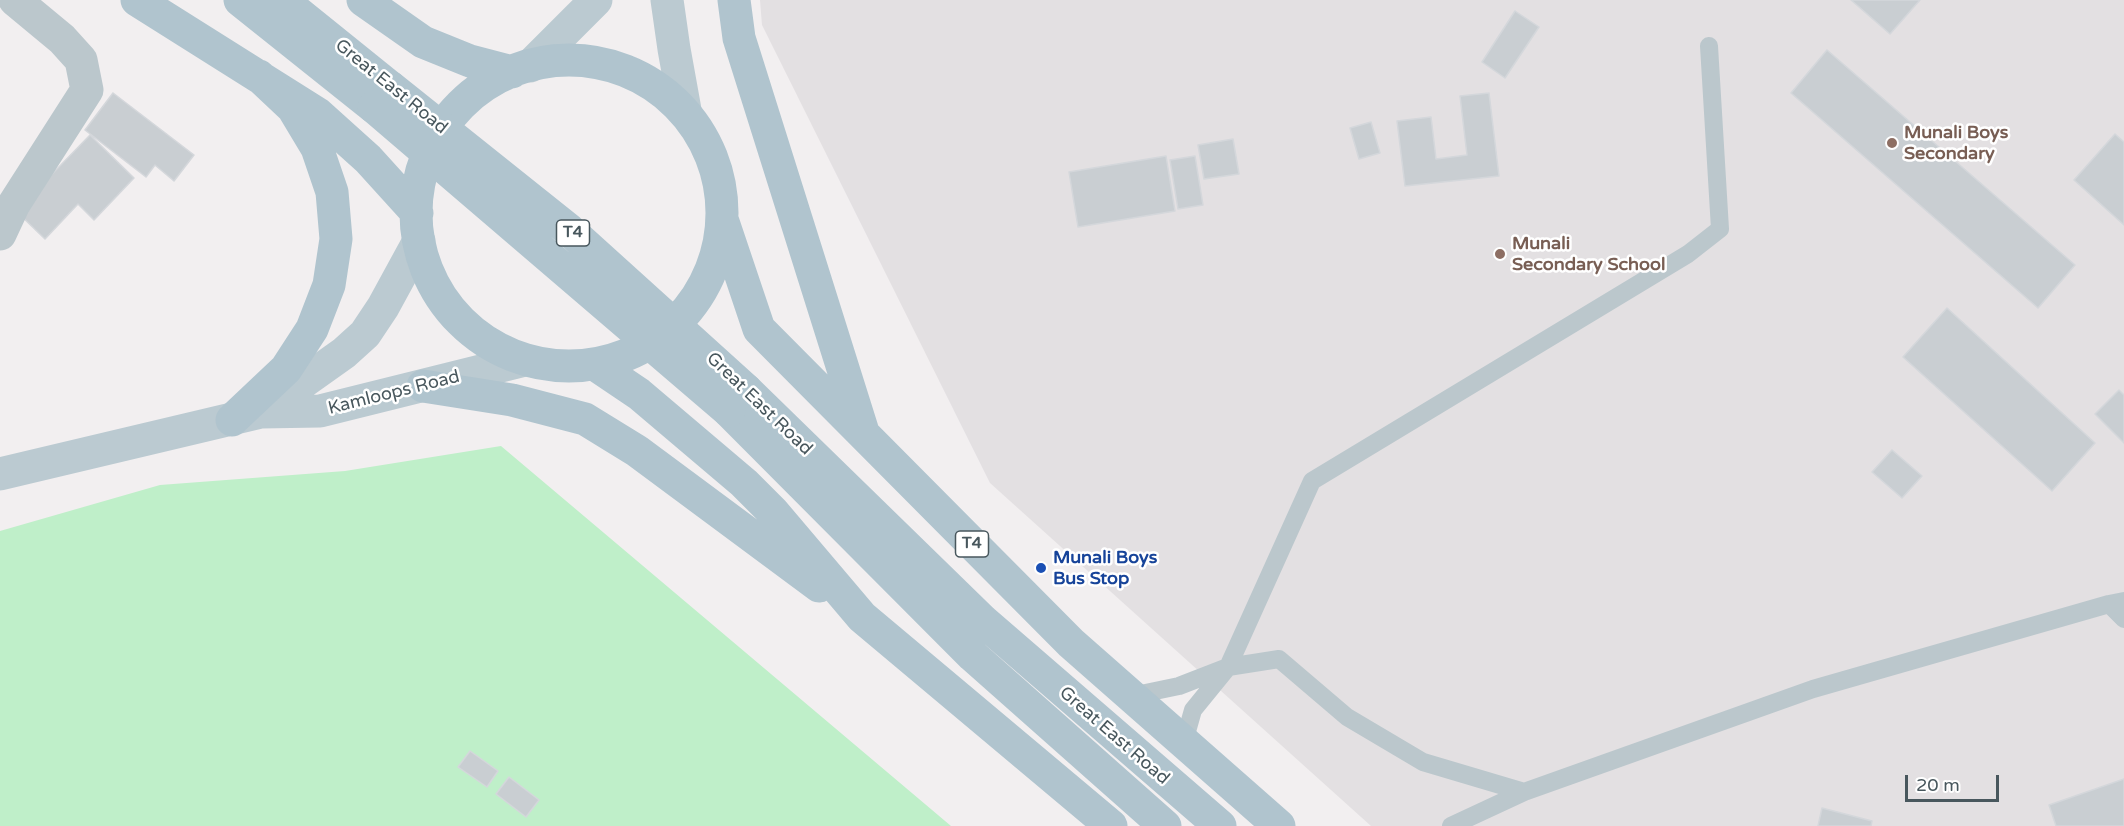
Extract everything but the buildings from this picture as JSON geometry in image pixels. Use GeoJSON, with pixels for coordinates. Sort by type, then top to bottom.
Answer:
{"type":"FeatureCollection","features":[{"type":"Feature","properties":{"kind":"main road"},"geometry":{"type":"LineString","coordinates":[[137,0],[318,114],[348,139],[418,227]]}},
{"type":"Feature","properties":{"kind":"main road","name":"Great East Road"},"geometry":{"type":"LineString","coordinates":[[240,0],[382,97],[569,230],[737,400],[973,656],[1165,826]]}},
{"type":"Feature","properties":{"kind":"main road","name":"Great East Road"},"geometry":{"type":"LineString","coordinates":[[282,0],[382,97]]}},
{"type":"Feature","properties":{"kind":"main road"},"geometry":{"type":"LineString","coordinates":[[363,0],[423,42],[470,61],[521,69]]}},
{"type":"Feature","properties":{"kind":"main road"},"geometry":{"type":"LineString","coordinates":[[521,69],[596,0]]}},
{"type":"Feature","properties":{"kind":"main road"},"geometry":{"type":"LineString","coordinates":[[668,0],[685,111]]}},
{"type":"Feature","properties":{"kind":"main road"},"geometry":{"type":"LineString","coordinates":[[734,0],[739,38],[863,433]]}},
{"type":"Feature","properties":{"kind":"main road"},"geometry":{"type":"LineString","coordinates":[[561,61],[598,63],[631,72],[660,88],[685,111],[708,143],[721,180],[722,220],[717,255],[705,287],[684,313],[658,335],[629,352],[597,365],[561,367],[525,360],[494,349],[458,321],[443,304],[427,274],[418,227],[421,177],[433,144],[454,113],[480,89],[521,69],[561,61]]}},
{"type":"Feature","properties":{"kind":"main road"},"geometry":{"type":"LineString","coordinates":[[246,416],[286,369],[312,330],[329,285],[336,238],[332,192],[317,148],[292,108],[259,76]]}},
{"type":"Feature","properties":{"kind":"main road","name":"T4"},"geometry":{"type":"LineString","coordinates":[[722,220],[759,329],[1071,644],[1279,826]]}},
{"type":"Feature","properties":{"kind":"main road","name":"Kamloops Road"},"geometry":{"type":"LineString","coordinates":[[246,416],[344,353],[365,334],[382,308],[418,227]]}},
{"type":"Feature","properties":{"kind":"main road","name":"Kamloops Road"},"geometry":{"type":"LineString","coordinates":[[0,474],[246,416],[320,411],[525,360]]}},
{"type":"Feature","properties":{"kind":"main road"},"geometry":{"type":"LineString","coordinates":[[597,365],[639,394],[744,483],[773,512],[862,617]]}},
{"type":"Feature","properties":{"kind":"main road"},"geometry":{"type":"LineString","coordinates":[[423,386],[512,400],[585,419],[636,451],[862,617],[1111,826]]}},
{"type":"Feature","properties":{"kind":"main road","name":"Great East Road"},"geometry":{"type":"LineString","coordinates":[[737,400],[983,621],[1220,826]]}},
{"type":"Feature","properties":{"kind":"street"},"geometry":{"type":"LineString","coordinates":[[0,234],[14,204],[87,90],[81,60],[62,39],[15,0]]}},
{"type":"Feature","properties":{"kind":"lane"},"geometry":{"type":"LineString","coordinates":[[1184,742],[1193,710],[1228,667],[1312,481],[1688,254],[1720,229],[1708,46]]}},
{"type":"Feature","properties":{"kind":"lane"},"geometry":{"type":"LineString","coordinates":[[1451,826],[1524,792],[1813,689],[2116,602],[2124,619]]}},
{"type":"Feature","properties":{"kind":"lane"},"geometry":{"type":"LineString","coordinates":[[1131,696],[1179,686],[1228,667],[1279,659],[1347,717],[1423,762],[1524,792]]}},
{"type":"Feature","properties":{"kind":"shaded area","name":"Munali Secondary School"},"geometry":{"type":"Polygon","coordinates":[[[760,0],[2124,0],[2124,826],[1371,826],[990,483],[762,25],[760,0]]]}},
{"type":"Feature","properties":{"kind":"green space"},"geometry":{"type":"Polygon","coordinates":[[[501,446],[951,826],[0,826],[0,531],[160,485],[345,471],[501,446]]]}},
{"type":"Feature","properties":{"kind":"place","name":"Munali Boys Secondary"},"geometry":{"type":"Point","coordinates":[1892,143]}},
{"type":"Feature","properties":{"kind":"place","name":"Munali Secondary School"},"geometry":{"type":"Point","coordinates":[1500,254]}},
{"type":"Feature","properties":{"kind":"place","name":"Munali Boys Bus Stop"},"geometry":{"type":"Point","coordinates":[1041,568]}}]}
